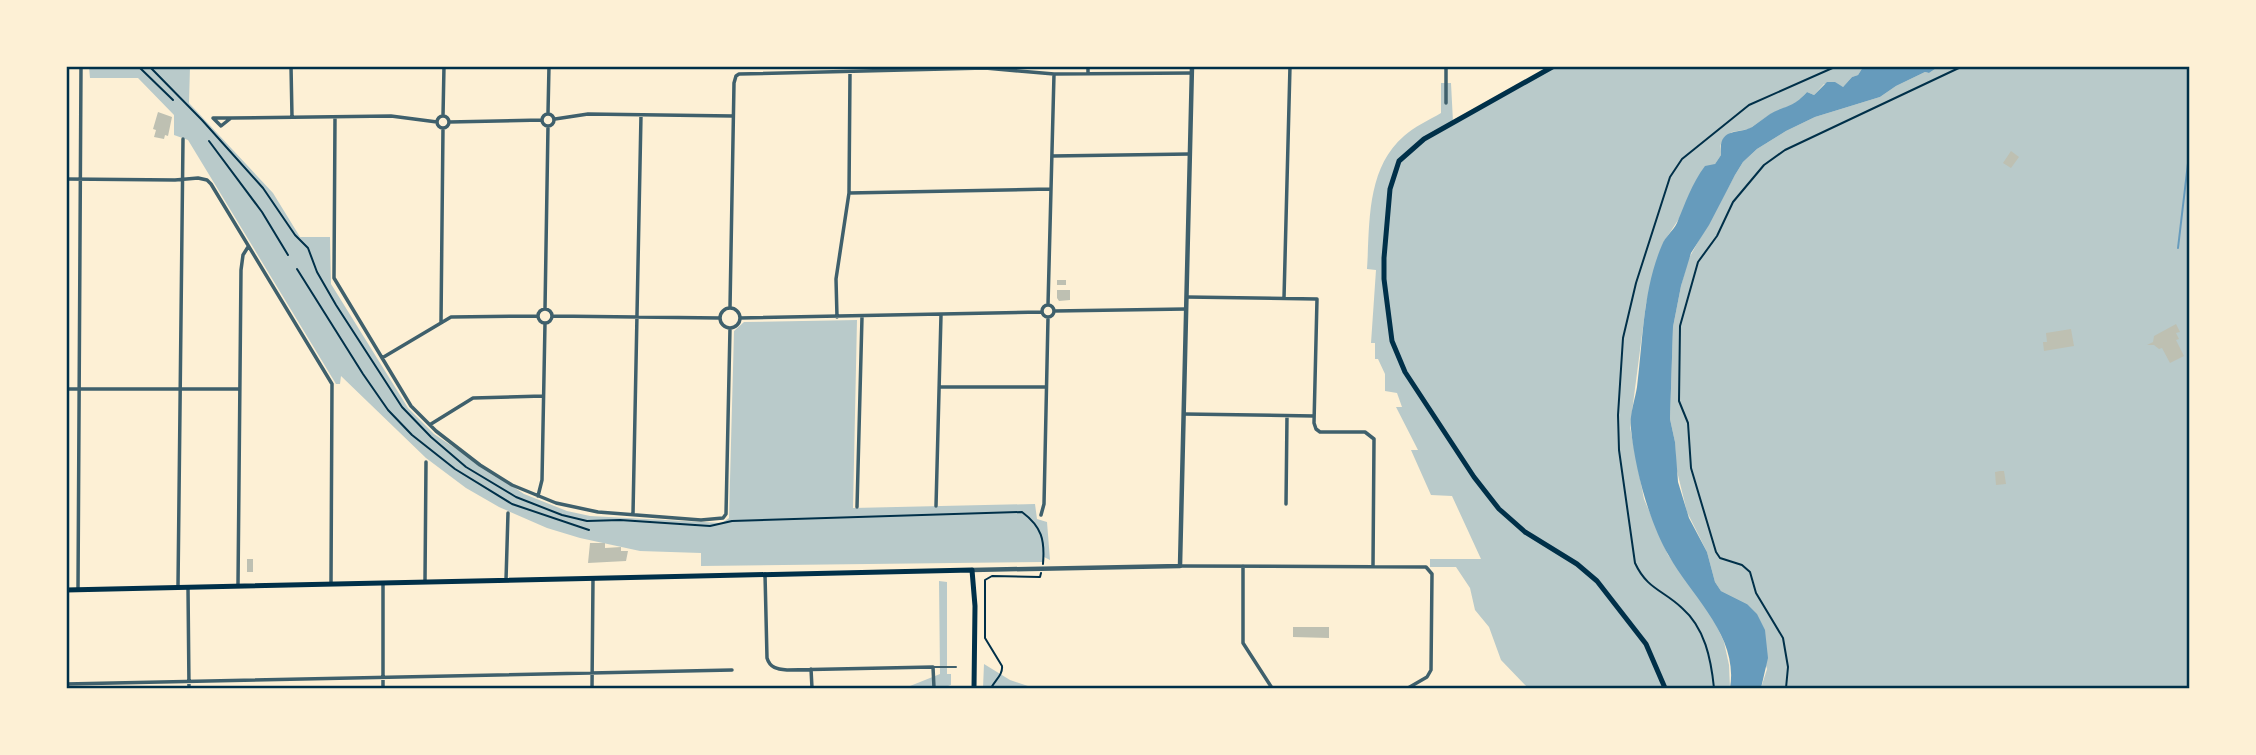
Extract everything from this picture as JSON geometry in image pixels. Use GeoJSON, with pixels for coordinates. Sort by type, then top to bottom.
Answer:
{"type":"FeatureCollection","features":[{"type":"Feature","properties":{"kind":"main road"},"geometry":{"type":"LineString","coordinates":[[1554,66],[1424,139],[1399,161],[1391,189],[1384,258],[1392,341],[1405,372],[1443,432],[1491,499],[1525,532],[1577,564],[1597,581],[1646,644],[1665,688]]}},
{"type":"Feature","properties":{"kind":"main road"},"geometry":{"type":"LineString","coordinates":[[66,590],[972,570],[975,606],[974,688]]}},
{"type":"Feature","properties":{"kind":"street"},"geometry":{"type":"LineString","coordinates":[[78,590],[81,66]]}},
{"type":"Feature","properties":{"kind":"street"},"geometry":{"type":"LineString","coordinates":[[291,66],[292,117]]}},
{"type":"Feature","properties":{"kind":"street"},"geometry":{"type":"LineString","coordinates":[[437,122],[443,116],[444,66]]}},
{"type":"Feature","properties":{"kind":"street"},"geometry":{"type":"LineString","coordinates":[[548,113],[549,66]]}},
{"type":"Feature","properties":{"kind":"street"},"geometry":{"type":"LineString","coordinates":[[1088,66],[1088,74]]}},
{"type":"Feature","properties":{"kind":"street"},"geometry":{"type":"LineString","coordinates":[[1284,298],[1290,66]]}},
{"type":"Feature","properties":{"kind":"street"},"geometry":{"type":"LineString","coordinates":[[1446,66],[1446,103]]}},
{"type":"Feature","properties":{"kind":"street"},"geometry":{"type":"LineString","coordinates":[[730,308],[734,83],[739,74],[985,67],[1054,74],[1192,70],[1180,566]]}},
{"type":"Feature","properties":{"kind":"street"},"geometry":{"type":"LineString","coordinates":[[837,317],[836,279],[849,193],[850,71]]}},
{"type":"Feature","properties":{"kind":"street"},"geometry":{"type":"LineString","coordinates":[[1054,74],[1048,305],[1054,311],[1186,309]]}},
{"type":"Feature","properties":{"kind":"street"},"geometry":{"type":"LineString","coordinates":[[548,113],[555,119],[588,114],[733,116]]}},
{"type":"Feature","properties":{"kind":"street"},"geometry":{"type":"LineString","coordinates":[[542,120],[548,113]]}},
{"type":"Feature","properties":{"kind":"street"},"geometry":{"type":"LineString","coordinates":[[633,514],[640,115]]}},
{"type":"Feature","properties":{"kind":"street"},"geometry":{"type":"LineString","coordinates":[[231,118],[391,116],[437,122],[443,128]]}},
{"type":"Feature","properties":{"kind":"street"},"geometry":{"type":"LineString","coordinates":[[443,116],[449,122]]}},
{"type":"Feature","properties":{"kind":"street"},"geometry":{"type":"LineString","coordinates":[[335,117],[334,276],[411,405],[430,425],[480,465],[512,485],[569,507],[598,512],[720,519],[726,514],[730,328]]}},
{"type":"Feature","properties":{"kind":"street"},"geometry":{"type":"LineString","coordinates":[[548,126],[554,124],[555,119]]}},
{"type":"Feature","properties":{"kind":"street"},"geometry":{"type":"LineString","coordinates":[[441,322],[443,128],[449,122],[542,120],[548,126],[545,309]]}},
{"type":"Feature","properties":{"kind":"street"},"geometry":{"type":"LineString","coordinates":[[178,587],[183,139]]}},
{"type":"Feature","properties":{"kind":"street"},"geometry":{"type":"LineString","coordinates":[[1052,156],[1190,154]]}},
{"type":"Feature","properties":{"kind":"street"},"geometry":{"type":"LineString","coordinates":[[66,179],[198,177],[209,181],[333,387],[331,584]]}},
{"type":"Feature","properties":{"kind":"street"},"geometry":{"type":"LineString","coordinates":[[849,193],[1050,189]]}},
{"type":"Feature","properties":{"kind":"street"},"geometry":{"type":"LineString","coordinates":[[238,586],[240,270],[243,255],[249,247]]}},
{"type":"Feature","properties":{"kind":"street"},"geometry":{"type":"LineString","coordinates":[[1186,298],[1317,299],[1315,429],[1320,432],[1365,432],[1374,439],[1373,566]]}},
{"type":"Feature","properties":{"kind":"street"},"geometry":{"type":"LineString","coordinates":[[1041,312],[1043,307],[1048,305]]}},
{"type":"Feature","properties":{"kind":"street"},"geometry":{"type":"LineString","coordinates":[[720,318],[722,313],[730,308]]}},
{"type":"Feature","properties":{"kind":"street"},"geometry":{"type":"LineString","coordinates":[[730,308],[735,310],[740,318]]}},
{"type":"Feature","properties":{"kind":"street"},"geometry":{"type":"LineString","coordinates":[[545,309],[552,316]]}},
{"type":"Feature","properties":{"kind":"street"},"geometry":{"type":"LineString","coordinates":[[538,316],[541,310],[545,309]]}},
{"type":"Feature","properties":{"kind":"street"},"geometry":{"type":"LineString","coordinates":[[1048,318],[1054,311]]}},
{"type":"Feature","properties":{"kind":"street"},"geometry":{"type":"LineString","coordinates":[[740,318],[1041,312],[1048,318]]}},
{"type":"Feature","properties":{"kind":"street"},"geometry":{"type":"LineString","coordinates":[[936,506],[940,315]]}},
{"type":"Feature","properties":{"kind":"street"},"geometry":{"type":"LineString","coordinates":[[382,358],[451,317],[538,316]]}},
{"type":"Feature","properties":{"kind":"street"},"geometry":{"type":"LineString","coordinates":[[538,316],[541,322],[545,323]]}},
{"type":"Feature","properties":{"kind":"street"},"geometry":{"type":"LineString","coordinates":[[552,316],[720,318]]}},
{"type":"Feature","properties":{"kind":"street"},"geometry":{"type":"LineString","coordinates":[[545,323],[552,316]]}},
{"type":"Feature","properties":{"kind":"street"},"geometry":{"type":"LineString","coordinates":[[857,507],[862,317]]}},
{"type":"Feature","properties":{"kind":"street"},"geometry":{"type":"LineString","coordinates":[[720,318],[724,326],[730,328],[735,326],[740,318]]}},
{"type":"Feature","properties":{"kind":"street"},"geometry":{"type":"LineString","coordinates":[[1041,515],[1044,504],[1048,318]]}},
{"type":"Feature","properties":{"kind":"street"},"geometry":{"type":"LineString","coordinates":[[538,496],[542,480],[545,323]]}},
{"type":"Feature","properties":{"kind":"street"},"geometry":{"type":"LineString","coordinates":[[939,387],[1046,387]]}},
{"type":"Feature","properties":{"kind":"street"},"geometry":{"type":"LineString","coordinates":[[66,389],[240,389]]}},
{"type":"Feature","properties":{"kind":"street"},"geometry":{"type":"LineString","coordinates":[[430,425],[473,398],[543,396]]}},
{"type":"Feature","properties":{"kind":"street"},"geometry":{"type":"LineString","coordinates":[[1184,414],[1314,416]]}},
{"type":"Feature","properties":{"kind":"street"},"geometry":{"type":"LineString","coordinates":[[1286,504],[1287,416]]}},
{"type":"Feature","properties":{"kind":"street"},"geometry":{"type":"LineString","coordinates":[[425,582],[426,463]]}},
{"type":"Feature","properties":{"kind":"street"},"geometry":{"type":"LineString","coordinates":[[506,580],[508,513]]}},
{"type":"Feature","properties":{"kind":"street"},"geometry":{"type":"LineString","coordinates":[[1244,565],[1243,643],[1272,688]]}},
{"type":"Feature","properties":{"kind":"street"},"geometry":{"type":"LineString","coordinates":[[972,570],[1244,565],[1422,566],[1432,573],[1431,670],[1427,677],[1408,688]]}},
{"type":"Feature","properties":{"kind":"street"},"geometry":{"type":"LineString","coordinates":[[765,574],[768,664],[774,668],[811,669],[933,667],[934,688]]}},
{"type":"Feature","properties":{"kind":"street"},"geometry":{"type":"LineString","coordinates":[[592,688],[593,578]]}},
{"type":"Feature","properties":{"kind":"street"},"geometry":{"type":"LineString","coordinates":[[383,583],[383,688]]}},
{"type":"Feature","properties":{"kind":"street"},"geometry":{"type":"LineString","coordinates":[[188,587],[189,688]]}},
{"type":"Feature","properties":{"kind":"street"},"geometry":{"type":"LineString","coordinates":[[811,669],[812,688]]}},
{"type":"Feature","properties":{"kind":"street"},"geometry":{"type":"LineString","coordinates":[[66,684],[732,670]]}},
{"type":"Feature","properties":{"kind":"lane"},"geometry":{"type":"LineString","coordinates":[[933,667],[956,667]]}},
{"type":"Feature","properties":{"kind":"path"},"geometry":{"type":"LineString","coordinates":[[138,66],[173,100]]}},
{"type":"Feature","properties":{"kind":"path"},"geometry":{"type":"LineString","coordinates":[[149,66],[257,181],[293,232],[308,248],[317,272],[336,305],[410,418],[466,467],[516,497],[562,515],[587,521],[620,520],[710,526],[732,521],[1022,512],[1041,531],[1044,541],[1043,560]]}},
{"type":"Feature","properties":{"kind":"path"},"geometry":{"type":"LineString","coordinates":[[1714,688],[1707,646],[1695,623],[1682,607],[1645,581],[1635,563],[1618,433],[1623,338],[1628,310],[1670,177],[1682,159],[1749,105],[1838,66]]}},
{"type":"Feature","properties":{"kind":"path"},"geometry":{"type":"LineString","coordinates":[[1786,688],[1788,667],[1783,638],[1756,593],[1750,572],[1745,566],[1720,558],[1716,552],[1691,468],[1688,423],[1679,401],[1680,326],[1698,262],[1717,236],[1733,202],[1764,165],[1785,150],[1963,66]]}},
{"type":"Feature","properties":{"kind":"path"},"geometry":{"type":"LineString","coordinates":[[209,141],[262,212],[288,255]]}},
{"type":"Feature","properties":{"kind":"path"},"geometry":{"type":"LineString","coordinates":[[991,688],[1002,671],[1002,666],[984,634],[985,580],[990,576],[1040,577]]}},
{"type":"Feature","properties":{"kind":"shaded area"},"geometry":{"type":"Polygon","coordinates":[[[89,67],[190,67],[189,103],[273,193],[300,237],[330,237],[331,284],[408,408],[434,434],[524,494],[567,511],[590,516],[722,523],[729,518],[734,331],[744,322],[857,320],[853,508],[1035,504],[1037,519],[1047,522],[1050,560],[1044,557],[1043,562],[701,566],[701,553],[640,551],[580,538],[547,528],[499,507],[466,488],[426,458],[341,376],[340,384],[336,384],[188,140],[174,135],[174,115],[138,78],[90,78],[89,67]]]}},
{"type":"Feature","properties":{"kind":"shaded area"},"geometry":{"type":"Polygon","coordinates":[[[1554,67],[1863,67],[1858,75],[1852,77],[1843,87],[1824,84],[1814,95],[1807,92],[1795,105],[1772,113],[1749,129],[1732,132],[1724,138],[1720,146],[1721,155],[1663,243],[1646,304],[1630,427],[1644,499],[1668,555],[1712,616],[1724,642],[1730,688],[1528,688],[1501,660],[1489,627],[1475,610],[1470,588],[1456,567],[1430,567],[1430,559],[1481,559],[1452,496],[1431,495],[1411,450],[1418,450],[1396,407],[1402,407],[1397,393],[1385,391],[1385,374],[1378,359],[1375,359],[1375,343],[1371,343],[1376,270],[1367,269],[1370,215],[1376,180],[1392,149],[1404,136],[1441,113],[1441,83],[1451,83],[1453,122],[1554,67]]]}},
{"type":"Feature","properties":{"kind":"shaded area"},"geometry":{"type":"Polygon","coordinates":[[[1938,67],[2189,67],[2189,688],[1761,688],[1767,669],[1747,604],[1721,591],[1715,582],[1707,552],[1687,512],[1676,467],[1675,442],[1670,419],[1673,327],[1688,260],[1743,162],[1757,149],[1815,117],[1880,97],[1896,86],[1938,67]]]}},
{"type":"Feature","properties":{"kind":"shaded area"},"geometry":{"type":"Polygon","coordinates":[[[939,581],[947,582],[947,674],[951,674],[951,685],[942,688],[905,688],[940,674],[939,581]]]}},
{"type":"Feature","properties":{"kind":"shaded area"},"geometry":{"type":"Polygon","coordinates":[[[984,664],[1010,680],[1034,688],[983,688],[984,664]]]}},
{"type":"Feature","properties":{"kind":"water"},"geometry":{"type":"Polygon","coordinates":[[[1863,67],[1938,67],[1896,86],[1880,97],[1815,117],[1757,149],[1743,162],[1691,253],[1681,286],[1673,327],[1670,419],[1678,482],[1689,518],[1707,552],[1715,582],[1721,591],[1747,604],[1757,614],[1765,630],[1768,658],[1761,688],[1730,688],[1728,651],[1721,634],[1662,542],[1649,511],[1636,461],[1631,419],[1651,279],[1663,242],[1677,223],[1700,173],[1705,166],[1715,164],[1721,155],[1721,146],[1726,136],[1752,127],[1770,114],[1793,104],[1807,92],[1814,95],[1827,82],[1835,82],[1843,87],[1852,77],[1858,75],[1863,67]]]}},
{"type":"Feature","properties":{"kind":"building"},"geometry":{"type":"Polygon","coordinates":[[[158,112],[172,117],[168,136],[165,135],[164,139],[154,137],[156,130],[153,129],[158,112]]]}},
{"type":"Feature","properties":{"kind":"building"},"geometry":{"type":"Polygon","coordinates":[[[2011,151],[2019,157],[2011,168],[2003,163],[2011,151]]]}},
{"type":"Feature","properties":{"kind":"building"},"geometry":{"type":"Polygon","coordinates":[[[1057,280],[1066,280],[1066,285],[1057,285],[1057,280]]]}},
{"type":"Feature","properties":{"kind":"building"},"geometry":{"type":"Polygon","coordinates":[[[1057,290],[1070,290],[1070,300],[1059,301],[1057,290]]]}},
{"type":"Feature","properties":{"kind":"building"},"geometry":{"type":"Polygon","coordinates":[[[2176,324],[2180,332],[2176,333],[2179,339],[2176,340],[2184,356],[2170,363],[2162,348],[2147,345],[2153,342],[2154,336],[2176,324]]]}},
{"type":"Feature","properties":{"kind":"building"},"geometry":{"type":"Polygon","coordinates":[[[2071,329],[2074,346],[2044,351],[2046,333],[2071,329]]]}},
{"type":"Feature","properties":{"kind":"building"},"geometry":{"type":"Polygon","coordinates":[[[2004,471],[2006,484],[1996,485],[1995,472],[2004,471]]]}},
{"type":"Feature","properties":{"kind":"building"},"geometry":{"type":"Polygon","coordinates":[[[590,543],[605,543],[605,548],[621,547],[621,551],[628,551],[626,561],[588,563],[590,543]]]}},
{"type":"Feature","properties":{"kind":"building"},"geometry":{"type":"Polygon","coordinates":[[[247,559],[253,559],[253,572],[247,572],[247,559]]]}},
{"type":"Feature","properties":{"kind":"building"},"geometry":{"type":"Polygon","coordinates":[[[1293,627],[1329,627],[1329,638],[1293,637],[1293,627]]]}},
{"type":"Feature","properties":{"kind":"waterway"},"geometry":{"type":"LineString","coordinates":[[2178,248],[2190,146]]}}]}
